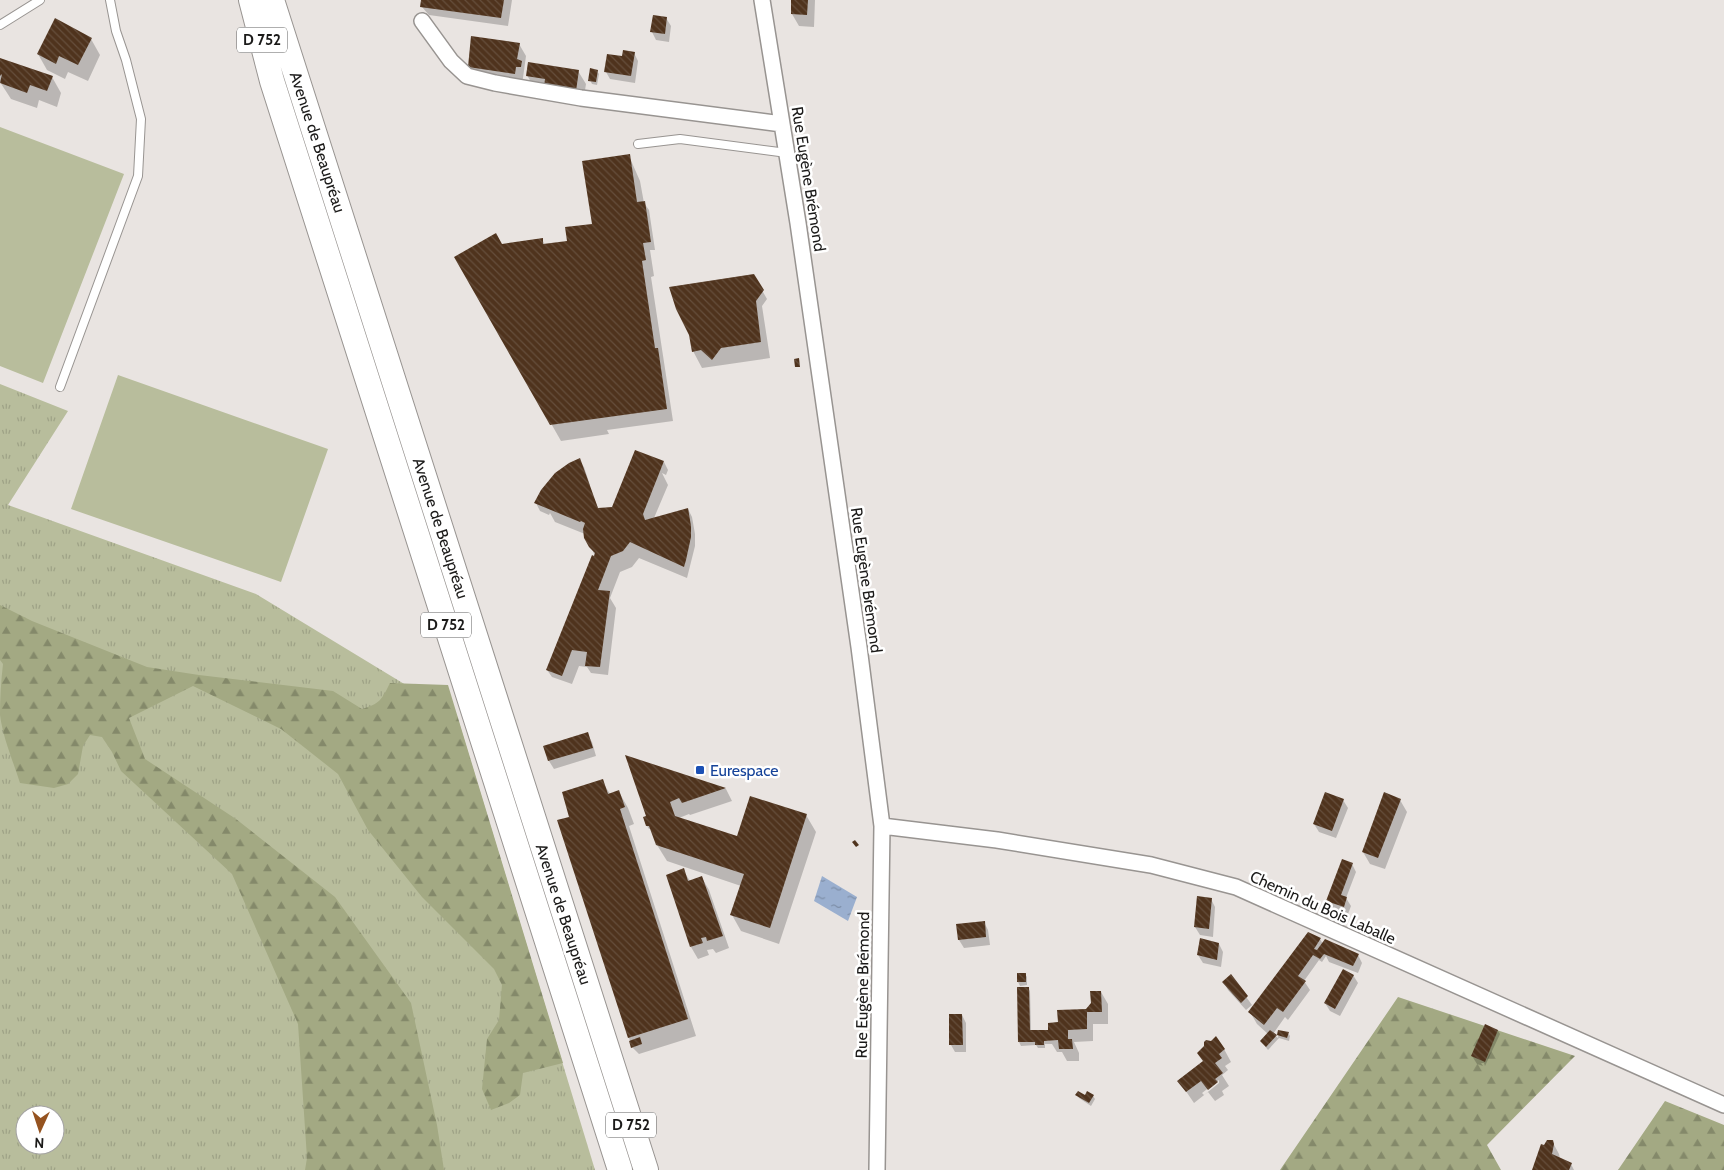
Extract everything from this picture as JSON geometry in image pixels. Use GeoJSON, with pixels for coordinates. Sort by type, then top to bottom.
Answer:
{"type":"FeatureCollection","features":[{"type":"Feature","properties":{"kind":"highway"},"geometry":{"type":"LineString","coordinates":[[238,0],[272,81]]}},
{"type":"Feature","properties":{"kind":"highway","name":"Avenue de Beaupréau"},"geometry":{"type":"LineString","coordinates":[[251,0],[272,81],[620,1170]]}},
{"type":"Feature","properties":{"kind":"highway","name":"Avenue de Beaupréau"},"geometry":{"type":"LineString","coordinates":[[272,0],[646,1170]]}},
{"type":"Feature","properties":{"kind":"highway"},"geometry":{"type":"LineString","coordinates":[[285,0],[317,117],[322,153]]}},
{"type":"Feature","properties":{"kind":"street","name":"Rue Eugène Brémond"},"geometry":{"type":"LineString","coordinates":[[762,0],[787,153],[859,647],[882,826],[877,1170]]}},
{"type":"Feature","properties":{"kind":"street"},"geometry":{"type":"LineString","coordinates":[[422,21],[451,61],[467,76],[495,83],[581,98],[695,111],[744,120],[782,124]]}},
{"type":"Feature","properties":{"kind":"street","name":"Chemin du Bois Laballe"},"geometry":{"type":"LineString","coordinates":[[882,826],[997,840],[1151,865],[1236,887],[1724,1105]]}},
{"type":"Feature","properties":{"kind":"street"},"geometry":{"type":"LineString","coordinates":[[617,1080],[654,1170]]}},
{"type":"Feature","properties":{"kind":"street"},"geometry":{"type":"LineString","coordinates":[[608,1132],[612,1170]]}},
{"type":"Feature","properties":{"kind":"lane"},"geometry":{"type":"LineString","coordinates":[[0,25],[40,0]]}},
{"type":"Feature","properties":{"kind":"lane"},"geometry":{"type":"LineString","coordinates":[[60,387],[138,176],[141,119],[126,60],[116,31],[110,0]]}},
{"type":"Feature","properties":{"kind":"lane"},"geometry":{"type":"LineString","coordinates":[[638,144],[680,139],[787,153]]}},
{"type":"Feature","properties":{"kind":"green space"},"geometry":{"type":"Polygon","coordinates":[[[0,127],[124,174],[43,383],[0,366],[0,127]]]}},
{"type":"Feature","properties":{"kind":"green space"},"geometry":{"type":"Polygon","coordinates":[[[118,375],[328,449],[281,582],[71,509],[118,375]]]}},
{"type":"Feature","properties":{"kind":"green space"},"geometry":{"type":"Polygon","coordinates":[[[0,384],[68,411],[8,505],[256,594],[457,716],[595,1170],[0,1170],[0,384]]]}},
{"type":"Feature","properties":{"kind":"green space"},"geometry":{"type":"Polygon","coordinates":[[[0,605],[32,621],[147,667],[333,691],[362,709],[380,700],[390,683],[448,685],[563,1063],[523,1073],[520,1095],[509,1103],[491,1110],[482,1089],[487,1039],[499,1020],[502,985],[494,969],[422,897],[368,830],[338,774],[281,729],[193,686],[129,718],[145,759],[236,819],[335,897],[411,1003],[437,1125],[444,1170],[305,1170],[307,1158],[298,1024],[232,874],[121,771],[102,737],[90,735],[83,746],[78,774],[68,784],[54,788],[20,783],[1,724],[3,664],[0,660],[0,605]]]}},
{"type":"Feature","properties":{"kind":"green space"},"geometry":{"type":"Polygon","coordinates":[[[1398,997],[1575,1056],[1487,1145],[1501,1170],[1280,1170],[1398,997]]]}},
{"type":"Feature","properties":{"kind":"green space"},"geometry":{"type":"Polygon","coordinates":[[[1665,1101],[1724,1125],[1724,1170],[1618,1170],[1665,1101]]]}},
{"type":"Feature","properties":{"kind":"water"},"geometry":{"type":"Polygon","coordinates":[[[822,876],[857,897],[848,921],[814,901],[822,876]]]}},
{"type":"Feature","properties":{"kind":"building"},"geometry":{"type":"Polygon","coordinates":[[[421,0],[504,0],[501,18],[420,7],[421,0]]]}},
{"type":"Feature","properties":{"kind":"building"},"geometry":{"type":"Polygon","coordinates":[[[791,0],[808,0],[807,15],[791,14],[791,0]]]}},
{"type":"Feature","properties":{"kind":"building"},"geometry":{"type":"Polygon","coordinates":[[[653,15],[667,17],[665,34],[650,32],[653,15]]]}},
{"type":"Feature","properties":{"kind":"building"},"geometry":{"type":"Polygon","coordinates":[[[55,18],[92,38],[78,65],[59,56],[56,64],[37,54],[55,18]]]}},
{"type":"Feature","properties":{"kind":"building"},"geometry":{"type":"Polygon","coordinates":[[[471,36],[520,43],[517,59],[522,61],[521,67],[516,67],[515,74],[468,67],[471,36]]]}},
{"type":"Feature","properties":{"kind":"building"},"geometry":{"type":"Polygon","coordinates":[[[623,50],[635,52],[631,76],[604,72],[607,54],[622,56],[623,50]]]}},
{"type":"Feature","properties":{"kind":"building"},"geometry":{"type":"Polygon","coordinates":[[[0,58],[53,76],[47,91],[30,85],[27,93],[0,83],[2,74],[0,76],[0,58]]]}},
{"type":"Feature","properties":{"kind":"building"},"geometry":{"type":"Polygon","coordinates":[[[528,62],[579,70],[576,91],[544,87],[545,79],[526,76],[528,62]]]}},
{"type":"Feature","properties":{"kind":"building"},"geometry":{"type":"Polygon","coordinates":[[[590,68],[598,70],[596,82],[588,81],[590,68]]]}},
{"type":"Feature","properties":{"kind":"building"},"geometry":{"type":"Polygon","coordinates":[[[630,154],[637,202],[645,201],[651,242],[643,243],[646,260],[642,261],[655,348],[658,348],[667,409],[550,425],[454,257],[496,233],[502,244],[543,238],[543,244],[567,241],[565,227],[592,224],[582,161],[630,154]]]}},
{"type":"Feature","properties":{"kind":"building"},"geometry":{"type":"Polygon","coordinates":[[[754,274],[764,290],[756,301],[761,342],[721,348],[712,360],[701,350],[692,352],[689,335],[676,309],[669,287],[754,274]]]}},
{"type":"Feature","properties":{"kind":"building"},"geometry":{"type":"Polygon","coordinates":[[[799,358],[800,367],[795,367],[794,359],[799,358]]]}},
{"type":"Feature","properties":{"kind":"building"},"geometry":{"type":"Polygon","coordinates":[[[635,450],[664,461],[643,514],[645,520],[688,508],[691,537],[684,567],[630,542],[623,551],[611,556],[598,590],[610,591],[600,667],[585,666],[587,652],[572,650],[562,676],[546,670],[592,555],[594,556],[595,553],[584,538],[583,529],[585,523],[534,503],[541,490],[555,473],[580,458],[598,508],[612,507],[635,450]]]}},
{"type":"Feature","properties":{"kind":"building"},"geometry":{"type":"Polygon","coordinates":[[[588,732],[593,748],[548,761],[543,746],[588,732]]]}},
{"type":"Feature","properties":{"kind":"building"},"geometry":{"type":"Polygon","coordinates":[[[625,755],[726,788],[682,803],[679,798],[670,802],[675,816],[737,836],[750,796],[807,814],[770,928],[730,915],[744,874],[656,845],[649,826],[646,826],[643,817],[646,816],[625,755]]]}},
{"type":"Feature","properties":{"kind":"building"},"geometry":{"type":"Polygon","coordinates":[[[603,779],[608,794],[619,790],[625,807],[620,809],[688,1019],[628,1038],[557,820],[569,817],[562,792],[603,779]]]}},
{"type":"Feature","properties":{"kind":"building"},"geometry":{"type":"Polygon","coordinates":[[[1325,792],[1344,799],[1332,831],[1313,824],[1325,792]]]}},
{"type":"Feature","properties":{"kind":"building"},"geometry":{"type":"Polygon","coordinates":[[[1384,792],[1401,799],[1378,858],[1362,852],[1384,792]]]}},
{"type":"Feature","properties":{"kind":"building"},"geometry":{"type":"Polygon","coordinates":[[[855,840],[859,845],[856,847],[852,842],[855,840]]]}},
{"type":"Feature","properties":{"kind":"building"},"geometry":{"type":"Polygon","coordinates":[[[1342,859],[1353,863],[1341,895],[1347,897],[1344,907],[1326,901],[1342,859]]]}},
{"type":"Feature","properties":{"kind":"building"},"geometry":{"type":"Polygon","coordinates":[[[684,868],[688,881],[702,876],[723,936],[707,941],[706,937],[701,938],[703,943],[690,947],[666,875],[684,868]]]}},
{"type":"Feature","properties":{"kind":"building"},"geometry":{"type":"Polygon","coordinates":[[[1197,896],[1212,898],[1209,929],[1194,927],[1197,896]]]}},
{"type":"Feature","properties":{"kind":"building"},"geometry":{"type":"Polygon","coordinates":[[[985,921],[986,937],[958,940],[956,924],[985,921]]]}},
{"type":"Feature","properties":{"kind":"building"},"geometry":{"type":"Polygon","coordinates":[[[1308,932],[1321,938],[1314,949],[1317,950],[1325,939],[1359,954],[1353,966],[1324,954],[1320,959],[1313,955],[1298,976],[1306,981],[1283,1012],[1277,1008],[1264,1025],[1248,1012],[1308,932]]]}},
{"type":"Feature","properties":{"kind":"building"},"geometry":{"type":"Polygon","coordinates":[[[1200,938],[1219,943],[1217,960],[1197,955],[1200,938]]]}},
{"type":"Feature","properties":{"kind":"building"},"geometry":{"type":"Polygon","coordinates":[[[1343,969],[1354,975],[1335,1009],[1324,1003],[1343,969]]]}},
{"type":"Feature","properties":{"kind":"building"},"geometry":{"type":"Polygon","coordinates":[[[1017,973],[1026,973],[1026,982],[1017,982],[1017,973]]]}},
{"type":"Feature","properties":{"kind":"building"},"geometry":{"type":"Polygon","coordinates":[[[1231,974],[1248,996],[1241,1003],[1222,982],[1231,974]]]}},
{"type":"Feature","properties":{"kind":"building"},"geometry":{"type":"Polygon","coordinates":[[[1017,987],[1029,987],[1030,1030],[1048,1030],[1048,1023],[1058,1022],[1057,1010],[1086,1009],[1091,1003],[1090,991],[1101,991],[1102,1012],[1087,1012],[1087,1029],[1068,1030],[1068,1039],[1072,1039],[1073,1049],[1059,1049],[1058,1040],[1044,1041],[1044,1045],[1035,1045],[1035,1042],[1018,1042],[1017,987]]]}},
{"type":"Feature","properties":{"kind":"building"},"geometry":{"type":"Polygon","coordinates":[[[949,1014],[962,1014],[963,1045],[949,1045],[949,1014]]]}},
{"type":"Feature","properties":{"kind":"building"},"geometry":{"type":"Polygon","coordinates":[[[1485,1024],[1498,1030],[1485,1062],[1471,1056],[1485,1024]]]}},
{"type":"Feature","properties":{"kind":"building"},"geometry":{"type":"Polygon","coordinates":[[[1270,1030],[1277,1035],[1266,1047],[1260,1041],[1270,1030]]]}},
{"type":"Feature","properties":{"kind":"building"},"geometry":{"type":"Polygon","coordinates":[[[1278,1030],[1289,1032],[1287,1038],[1277,1035],[1278,1030]]]}},
{"type":"Feature","properties":{"kind":"building"},"geometry":{"type":"Polygon","coordinates":[[[1216,1036],[1225,1049],[1219,1054],[1222,1058],[1215,1063],[1223,1073],[1215,1079],[1218,1082],[1208,1090],[1201,1081],[1186,1092],[1177,1081],[1203,1061],[1197,1053],[1204,1046],[1206,1040],[1211,1041],[1216,1036]]]}},
{"type":"Feature","properties":{"kind":"building"},"geometry":{"type":"Polygon","coordinates":[[[640,1037],[642,1044],[631,1048],[629,1041],[640,1037]]]}},
{"type":"Feature","properties":{"kind":"building"},"geometry":{"type":"Polygon","coordinates":[[[1078,1091],[1085,1095],[1087,1091],[1094,1095],[1089,1103],[1075,1095],[1078,1091]]]}},
{"type":"Feature","properties":{"kind":"building"},"geometry":{"type":"Polygon","coordinates":[[[1547,1140],[1553,1140],[1552,1154],[1572,1163],[1569,1170],[1532,1170],[1541,1144],[1544,1145],[1547,1140]]]}},
{"type":"Feature","properties":{"kind":"place","name":"Eurespace"},"geometry":{"type":"Point","coordinates":[700,770]}}]}
